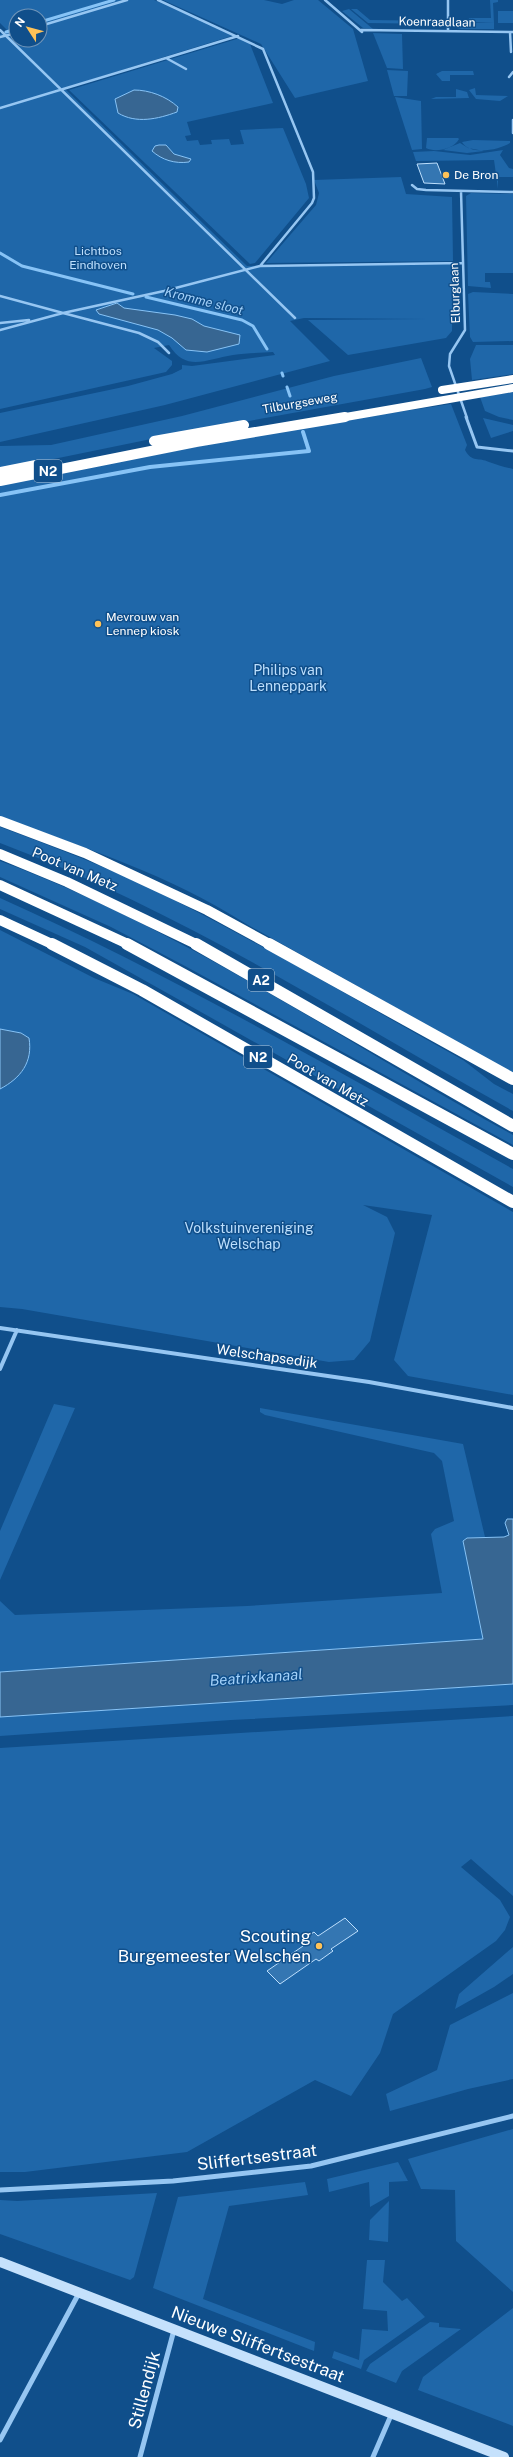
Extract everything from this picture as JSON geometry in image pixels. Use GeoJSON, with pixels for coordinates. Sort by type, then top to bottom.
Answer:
{"type":"FeatureCollection","features":[{"type":"Feature","properties":{"kind":"highway","name":"Tilburgseweg"},"geometry":{"type":"LineString","coordinates":[[94,457],[431,400],[492,387],[513,379]]}},
{"type":"Feature","properties":{"kind":"highway","name":"Tilburgseweg"},"geometry":{"type":"LineString","coordinates":[[436,391],[492,387],[513,388]]}},
{"type":"Feature","properties":{"kind":"highway","name":"Tilburgseweg"},"geometry":{"type":"LineString","coordinates":[[94,457],[298,415]]}},
{"type":"Feature","properties":{"kind":"highway","name":"N2"},"geometry":{"type":"LineString","coordinates":[[0,472],[94,457]]}},
{"type":"Feature","properties":{"kind":"highway","name":"N2"},"geometry":{"type":"LineString","coordinates":[[0,481],[94,457]]}},
{"type":"Feature","properties":{"kind":"highway","name":"Poot van Metz"},"geometry":{"type":"LineString","coordinates":[[0,821],[85,853],[177,894],[249,932],[513,1079]]}},
{"type":"Feature","properties":{"kind":"highway","name":"Poot van Metz"},"geometry":{"type":"LineString","coordinates":[[0,854],[132,911],[202,946],[513,1126]]}},
{"type":"Feature","properties":{"kind":"highway","name":"Poot van Metz"},"geometry":{"type":"LineString","coordinates":[[0,885],[142,950],[513,1154]]}},
{"type":"Feature","properties":{"kind":"highway","name":"Poot van Metz"},"geometry":{"type":"LineString","coordinates":[[0,920],[69,952],[142,990],[513,1202]]}},
{"type":"Feature","properties":{"kind":"street"},"geometry":{"type":"LineString","coordinates":[[48,24],[127,0]]}},
{"type":"Feature","properties":{"kind":"street"},"geometry":{"type":"LineString","coordinates":[[158,0],[239,36],[263,49],[313,172],[314,198],[312,203],[260,266]]}},
{"type":"Feature","properties":{"kind":"street","name":"Koenraadlaan"},"geometry":{"type":"LineString","coordinates":[[325,0],[361,31],[512,32]]}},
{"type":"Feature","properties":{"kind":"street"},"geometry":{"type":"LineString","coordinates":[[448,0],[448,31]]}},
{"type":"Feature","properties":{"kind":"street"},"geometry":{"type":"LineString","coordinates":[[0,30],[248,270],[295,318]]}},
{"type":"Feature","properties":{"kind":"street"},"geometry":{"type":"LineString","coordinates":[[511,52],[512,32]]}},
{"type":"Feature","properties":{"kind":"street"},"geometry":{"type":"LineString","coordinates":[[0,37],[6,36]]}},
{"type":"Feature","properties":{"kind":"street"},"geometry":{"type":"LineString","coordinates":[[0,108],[239,36]]}},
{"type":"Feature","properties":{"kind":"street"},"geometry":{"type":"LineString","coordinates":[[166,58],[186,69]]}},
{"type":"Feature","properties":{"kind":"street"},"geometry":{"type":"LineString","coordinates":[[509,77],[513,72]]}},
{"type":"Feature","properties":{"kind":"street"},"geometry":{"type":"LineString","coordinates":[[512,120],[513,133]]}},
{"type":"Feature","properties":{"kind":"street"},"geometry":{"type":"LineString","coordinates":[[412,185],[417,189],[426,190],[513,192]]}},
{"type":"Feature","properties":{"kind":"street","name":"Elburglaan"},"geometry":{"type":"LineString","coordinates":[[461,191],[465,330],[450,354],[449,366],[477,447],[513,451]]}},
{"type":"Feature","properties":{"kind":"street"},"geometry":{"type":"LineString","coordinates":[[0,330],[63,313],[260,266],[463,263]]}},
{"type":"Feature","properties":{"kind":"street"},"geometry":{"type":"LineString","coordinates":[[0,296],[139,333],[158,342],[169,353]]}},
{"type":"Feature","properties":{"kind":"street"},"geometry":{"type":"LineString","coordinates":[[0,323],[45,318]]}},
{"type":"Feature","properties":{"kind":"street","name":"Welschapsedijk"},"geometry":{"type":"LineString","coordinates":[[0,1328],[369,1382],[513,1408]]}},
{"type":"Feature","properties":{"kind":"street"},"geometry":{"type":"LineString","coordinates":[[0,1369],[17,1330]]}},
{"type":"Feature","properties":{"kind":"street","name":"Sliffertsestraat"},"geometry":{"type":"LineString","coordinates":[[0,2190],[19,2191],[173,2181],[311,2166],[513,2116]]}},
{"type":"Feature","properties":{"kind":"street","name":"Nieuwe Sliffertsestraat"},"geometry":{"type":"LineString","coordinates":[[0,2262],[504,2457]]}},
{"type":"Feature","properties":{"kind":"street"},"geometry":{"type":"LineString","coordinates":[[0,2440],[79,2293]]}},
{"type":"Feature","properties":{"kind":"street","name":"Stillendijk"},"geometry":{"type":"LineString","coordinates":[[140,2457],[174,2330]]}},
{"type":"Feature","properties":{"kind":"street"},"geometry":{"type":"LineString","coordinates":[[373,2457],[392,2413]]}},
{"type":"Feature","properties":{"kind":"green space","name":"Lichtbos Eindhoven"},"geometry":{"type":"Polygon","coordinates":[[[0,0],[154,0],[235,35],[64,88],[247,266],[452,262],[452,331],[446,338],[348,355],[308,320],[425,319],[304,318],[290,321],[330,361],[165,405],[0,442],[0,413],[128,386],[172,374],[182,369],[182,365],[192,366],[275,355],[273,352],[248,353],[206,361],[190,362],[176,354],[169,345],[154,348],[172,361],[172,365],[166,372],[0,409],[0,34],[8,31],[0,23],[0,0]]]}},
{"type":"Feature","properties":{"kind":"green space"},"geometry":{"type":"Polygon","coordinates":[[[163,0],[264,0],[282,4],[294,0],[318,0],[353,29],[368,81],[295,98],[261,44],[163,0]]]}},
{"type":"Feature","properties":{"kind":"green space"},"geometry":{"type":"Polygon","coordinates":[[[490,0],[498,0],[498,2],[493,3],[494,23],[468,22],[469,18],[491,18],[490,0]]]}},
{"type":"Feature","properties":{"kind":"green space"},"geometry":{"type":"Polygon","coordinates":[[[349,9],[373,29],[363,28],[342,11],[349,9]]]}},
{"type":"Feature","properties":{"kind":"green space"},"geometry":{"type":"Polygon","coordinates":[[[351,9],[357,9],[370,20],[444,21],[444,24],[368,23],[351,9]]]}},
{"type":"Feature","properties":{"kind":"green space"},"geometry":{"type":"Polygon","coordinates":[[[498,11],[513,11],[513,23],[498,23],[498,11]]]}},
{"type":"Feature","properties":{"kind":"green space"},"geometry":{"type":"Polygon","coordinates":[[[457,23],[494,23],[494,29],[461,29],[457,28],[457,23]]]}},
{"type":"Feature","properties":{"kind":"green space"},"geometry":{"type":"Polygon","coordinates":[[[373,33],[402,34],[403,69],[387,68],[373,33]]]}},
{"type":"Feature","properties":{"kind":"green space"},"geometry":{"type":"Polygon","coordinates":[[[240,38],[250,44],[273,103],[187,122],[191,135],[185,136],[187,141],[198,140],[200,145],[212,144],[211,140],[229,139],[231,145],[244,144],[240,130],[283,128],[306,184],[309,198],[255,263],[250,264],[69,90],[240,38]]]}},
{"type":"Feature","properties":{"kind":"green space"},"geometry":{"type":"Polygon","coordinates":[[[387,70],[408,71],[407,96],[394,96],[387,70]]]}},
{"type":"Feature","properties":{"kind":"green space"},"geometry":{"type":"Polygon","coordinates":[[[442,71],[473,71],[474,75],[450,75],[450,81],[442,81],[436,74],[442,71]]]}},
{"type":"Feature","properties":{"kind":"green space"},"geometry":{"type":"Polygon","coordinates":[[[475,88],[476,95],[508,96],[500,101],[476,99],[469,90],[475,88]]]}},
{"type":"Feature","properties":{"kind":"green space"},"geometry":{"type":"Polygon","coordinates":[[[456,89],[467,92],[469,98],[431,99],[436,97],[456,97],[456,89]]]}},
{"type":"Feature","properties":{"kind":"green space"},"geometry":{"type":"Polygon","coordinates":[[[395,97],[421,101],[422,149],[412,150],[395,97]]]}},
{"type":"Feature","properties":{"kind":"green space"},"geometry":{"type":"Polygon","coordinates":[[[427,138],[459,139],[449,148],[434,150],[426,148],[427,138]]]}},
{"type":"Feature","properties":{"kind":"green space"},"geometry":{"type":"Polygon","coordinates":[[[473,140],[510,141],[510,143],[499,148],[478,150],[471,149],[462,142],[473,140]]]}},
{"type":"Feature","properties":{"kind":"green space"},"geometry":{"type":"Polygon","coordinates":[[[460,143],[468,148],[484,151],[467,153],[443,150],[460,143]]]}},
{"type":"Feature","properties":{"kind":"green space"},"geometry":{"type":"Polygon","coordinates":[[[503,150],[500,155],[509,168],[513,169],[513,177],[498,177],[498,189],[494,160],[416,161],[413,152],[434,151],[470,155],[503,150]]]}},
{"type":"Feature","properties":{"kind":"green space"},"geometry":{"type":"Polygon","coordinates":[[[401,177],[406,194],[452,197],[453,261],[266,263],[316,205],[319,193],[314,180],[401,177]]]}},
{"type":"Feature","properties":{"kind":"green space"},"geometry":{"type":"Polygon","coordinates":[[[471,193],[513,194],[513,273],[485,273],[485,282],[490,282],[491,288],[468,286],[466,196],[471,193]]]}},
{"type":"Feature","properties":{"kind":"green space"},"geometry":{"type":"Polygon","coordinates":[[[473,292],[513,294],[513,341],[473,342],[470,337],[468,294],[473,292]]]}},
{"type":"Feature","properties":{"kind":"green space"},"geometry":{"type":"Polygon","coordinates":[[[476,345],[513,345],[513,374],[472,380],[470,359],[476,345]]]}},
{"type":"Feature","properties":{"kind":"green space"},"geometry":{"type":"Polygon","coordinates":[[[421,358],[432,387],[161,437],[0,470],[0,446],[51,445],[182,416],[334,376],[421,358]]]}},
{"type":"Feature","properties":{"kind":"green space"},"geometry":{"type":"Polygon","coordinates":[[[513,392],[513,420],[499,417],[485,411],[480,397],[513,392]]]}},
{"type":"Feature","properties":{"kind":"green space","name":"Philips van Lenneppark"},"geometry":{"type":"Polygon","coordinates":[[[451,404],[467,445],[465,450],[470,457],[513,469],[513,1073],[188,891],[127,864],[0,817],[0,485],[298,427],[451,404]]]}},
{"type":"Feature","properties":{"kind":"green space"},"geometry":{"type":"Polygon","coordinates":[[[483,418],[513,425],[513,431],[491,438],[483,418]]]}},
{"type":"Feature","properties":{"kind":"green space"},"geometry":{"type":"Polygon","coordinates":[[[0,827],[82,858],[142,884],[200,913],[275,954],[463,1060],[494,1084],[513,1094],[513,1111],[261,967],[198,933],[133,900],[67,870],[0,843],[0,827]]]}},
{"type":"Feature","properties":{"kind":"green space"},"geometry":{"type":"Polygon","coordinates":[[[0,861],[68,888],[133,919],[198,953],[513,1135],[513,1145],[111,927],[0,877],[0,861]]]}},
{"type":"Feature","properties":{"kind":"green space"},"geometry":{"type":"Polygon","coordinates":[[[0,898],[66,928],[196,994],[513,1169],[513,1187],[85,947],[0,909],[0,898]]]}},
{"type":"Feature","properties":{"kind":"green space","name":"Volkstuinvereniging Welschap"},"geometry":{"type":"Polygon","coordinates":[[[0,930],[94,978],[133,994],[513,1212],[513,1395],[408,1376],[394,1360],[432,1215],[363,1205],[387,1217],[395,1233],[370,1341],[354,1360],[329,1362],[22,1309],[0,1307],[0,1089],[24,1069],[29,1038],[21,1033],[0,1029],[0,930]]]}},
{"type":"Feature","properties":{"kind":"green space"},"geometry":{"type":"Polygon","coordinates":[[[54,1404],[75,1408],[0,1580],[0,1531],[54,1404]]]}},
{"type":"Feature","properties":{"kind":"green space"},"geometry":{"type":"Polygon","coordinates":[[[260,1408],[463,1444],[485,1537],[467,1538],[463,1541],[484,1639],[0,1672],[0,1601],[15,1615],[247,1606],[442,1593],[431,1534],[435,1529],[454,1521],[442,1461],[434,1453],[265,1415],[260,1412],[260,1408]]]}},
{"type":"Feature","properties":{"kind":"green space"},"geometry":{"type":"Polygon","coordinates":[[[513,1684],[513,1705],[231,1720],[0,1736],[0,1717],[513,1684]]]}},
{"type":"Feature","properties":{"kind":"green space"},"geometry":{"type":"Polygon","coordinates":[[[513,1716],[513,1896],[471,1859],[461,1867],[500,1900],[510,1917],[505,1930],[496,1941],[393,2014],[380,2053],[351,2096],[315,2080],[187,2152],[25,2172],[0,2172],[0,1748],[513,1716]]]}},
{"type":"Feature","properties":{"kind":"green space"},"geometry":{"type":"Polygon","coordinates":[[[513,1947],[513,1974],[494,1987],[455,2009],[459,1994],[513,1947]]]}},
{"type":"Feature","properties":{"kind":"green space"},"geometry":{"type":"Polygon","coordinates":[[[513,1993],[513,2079],[468,2089],[390,2111],[386,2094],[437,2070],[450,2025],[513,1993]]]}},
{"type":"Feature","properties":{"kind":"green space"},"geometry":{"type":"Polygon","coordinates":[[[513,2129],[513,2292],[456,2241],[455,2190],[421,2189],[408,2159],[513,2129]]]}},
{"type":"Feature","properties":{"kind":"green space"},"geometry":{"type":"Polygon","coordinates":[[[398,2162],[408,2181],[389,2182],[389,2196],[370,2207],[369,2182],[329,2192],[327,2179],[398,2162]]]}},
{"type":"Feature","properties":{"kind":"green space"},"geometry":{"type":"Polygon","coordinates":[[[305,2182],[308,2195],[229,2206],[203,2299],[315,2342],[314,2351],[153,2288],[178,2197],[305,2182]]]}},
{"type":"Feature","properties":{"kind":"green space"},"geometry":{"type":"Polygon","coordinates":[[[157,2193],[134,2277],[130,2280],[0,2234],[0,2200],[17,2201],[157,2193]]]}},
{"type":"Feature","properties":{"kind":"green space"},"geometry":{"type":"Polygon","coordinates":[[[389,2201],[388,2242],[369,2240],[370,2220],[389,2201]]]}},
{"type":"Feature","properties":{"kind":"green space"},"geometry":{"type":"Polygon","coordinates":[[[367,2260],[385,2260],[383,2282],[402,2301],[407,2298],[425,2317],[364,2360],[361,2369],[332,2358],[334,2351],[359,2360],[362,2329],[388,2331],[387,2311],[363,2309],[367,2260]]]}},
{"type":"Feature","properties":{"kind":"green space"},"geometry":{"type":"Polygon","coordinates":[[[513,2308],[513,2426],[418,2390],[423,2377],[513,2308]]]}},
{"type":"Feature","properties":{"kind":"green space"},"geometry":{"type":"Polygon","coordinates":[[[430,2322],[439,2323],[439,2327],[461,2329],[402,2371],[396,2383],[366,2371],[370,2364],[430,2322]]]}},
{"type":"Feature","properties":{"kind":"water"},"geometry":{"type":"Polygon","coordinates":[[[134,90],[151,92],[163,97],[178,107],[177,112],[162,117],[147,119],[132,118],[118,113],[115,99],[134,90]]]}},
{"type":"Feature","properties":{"kind":"water"},"geometry":{"type":"Polygon","coordinates":[[[166,145],[174,154],[191,159],[189,162],[174,162],[164,159],[152,151],[155,146],[166,145]]]}},
{"type":"Feature","properties":{"kind":"water"},"geometry":{"type":"Polygon","coordinates":[[[117,303],[124,308],[175,315],[192,319],[204,326],[240,335],[239,344],[207,352],[186,350],[172,338],[158,330],[99,314],[96,310],[117,303]]]}},
{"type":"Feature","properties":{"kind":"water"},"geometry":{"type":"Polygon","coordinates":[[[0,1029],[21,1033],[29,1038],[30,1047],[27,1062],[24,1068],[14,1080],[0,1089],[0,1029]]]}},
{"type":"Feature","properties":{"kind":"water","name":"Beatrixkanaal"},"geometry":{"type":"Polygon","coordinates":[[[507,1519],[513,1519],[513,1684],[0,1717],[0,1672],[483,1639],[463,1541],[467,1538],[504,1537],[509,1535],[505,1523],[507,1519]]]}},
{"type":"Feature","properties":{"kind":"building"},"geometry":{"type":"Polygon","coordinates":[[[437,163],[445,184],[424,183],[417,164],[437,163]]]}},
{"type":"Feature","properties":{"kind":"building"},"geometry":{"type":"Polygon","coordinates":[[[345,1918],[358,1931],[331,1949],[333,1951],[319,1961],[316,1959],[280,1984],[267,1971],[303,1946],[299,1942],[314,1932],[318,1936],[345,1918]]]}},
{"type":"Feature","properties":{"kind":"waterway"},"geometry":{"type":"LineString","coordinates":[[48,20],[114,0]]}},
{"type":"Feature","properties":{"kind":"waterway","name":"Kromme sloot"},"geometry":{"type":"LineString","coordinates":[[0,253],[22,266],[133,294]]}},
{"type":"Feature","properties":{"kind":"waterway","name":"Kromme sloot"},"geometry":{"type":"LineString","coordinates":[[146,297],[242,320],[253,326],[267,349]]}},
{"type":"Feature","properties":{"kind":"waterway"},"geometry":{"type":"LineString","coordinates":[[287,387],[290,396]]}},
{"type":"Feature","properties":{"kind":"waterway"},"geometry":{"type":"LineString","coordinates":[[0,495],[150,467],[309,451],[303,432]]}},
{"type":"Feature","properties":{"kind":"place","name":"De Bron"},"geometry":{"type":"Point","coordinates":[446,175]}},
{"type":"Feature","properties":{"kind":"place","name":"Mevrouw van Lennep kiosk"},"geometry":{"type":"Point","coordinates":[98,624]}},
{"type":"Feature","properties":{"kind":"place","name":"Scouting Burgemeester Welschen"},"geometry":{"type":"Point","coordinates":[319,1946]}}]}
